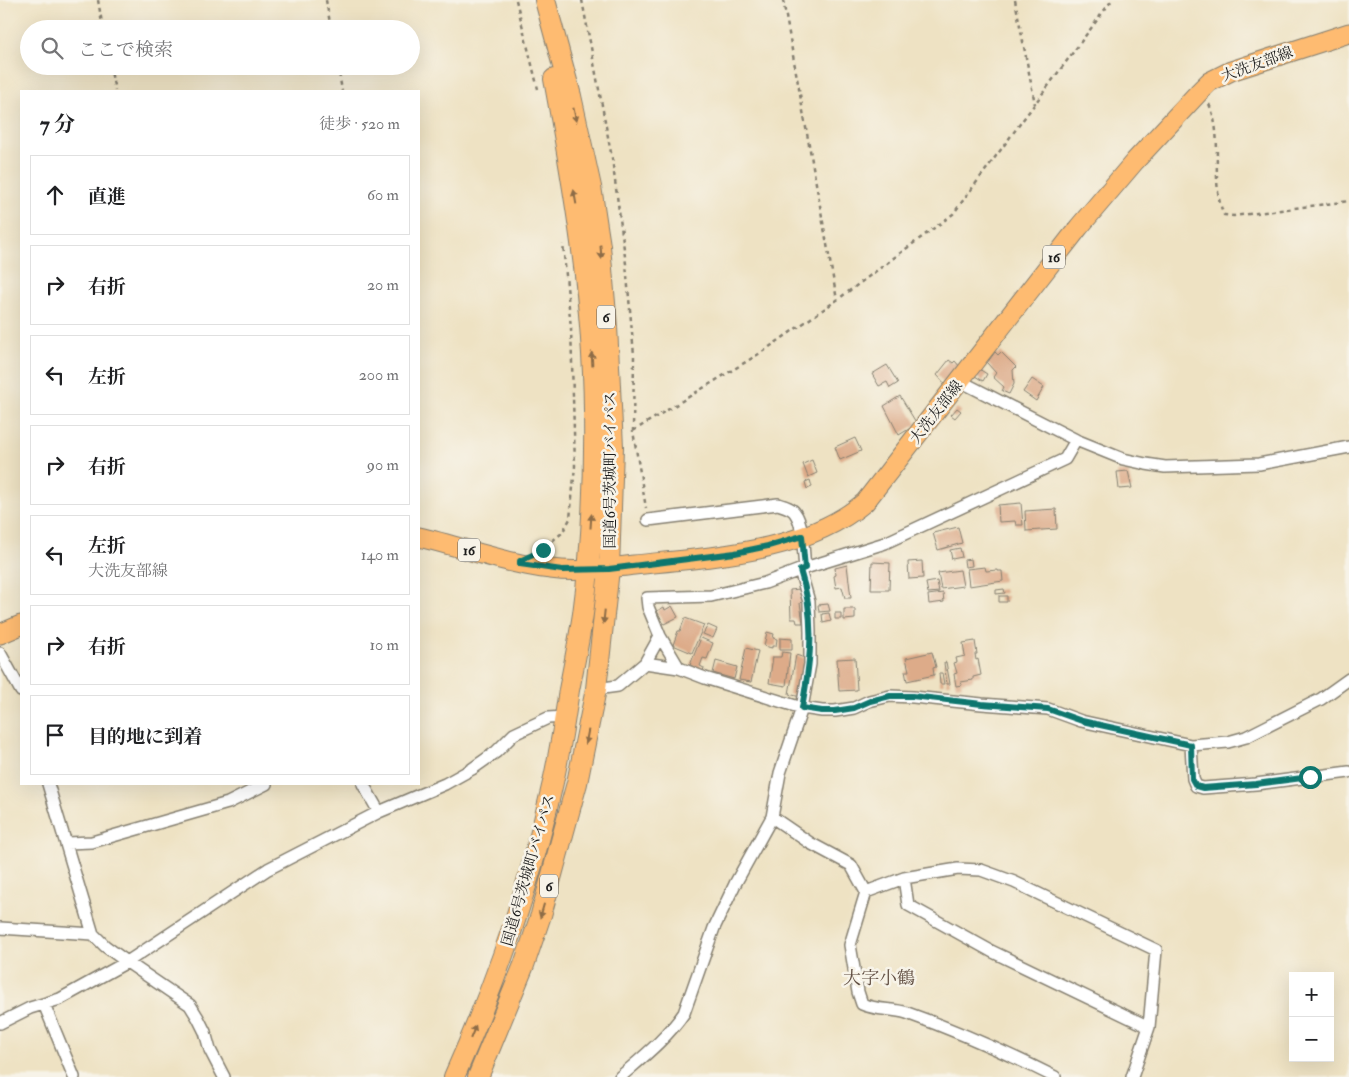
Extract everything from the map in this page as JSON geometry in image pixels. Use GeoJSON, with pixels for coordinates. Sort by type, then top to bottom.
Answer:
{"type":"FeatureCollection","features":[{"type":"Feature","properties":{"kind":"highway","name":"国道6号茨城町バイパス"},"geometry":{"type":"LineString","coordinates":[[454,1077],[472,1038],[511,935],[552,791],[583,614],[587,570],[594,409],[590,340],[577,208],[538,0]]}},
{"type":"Feature","properties":{"kind":"highway","name":"国道6号茨城町バイパス"},"geometry":{"type":"LineString","coordinates":[[478,1077],[524,965],[541,915],[577,783],[596,689],[609,569],[613,447],[607,326],[600,246],[591,187],[575,114],[545,0]]}},
{"type":"Feature","properties":{"kind":"main road","name":"大洗友部線"},"geometry":{"type":"LineString","coordinates":[[420,537],[520,564],[562,570],[587,570],[609,569],[735,553],[768,546],[825,528],[850,514],[865,502],[1079,226],[1148,147],[1209,82],[1231,71],[1349,34]]}},
{"type":"Feature","properties":{"kind":"main road"},"geometry":{"type":"LineString","coordinates":[[0,634],[20,625]]}},
{"type":"Feature","properties":{"kind":"street"},"geometry":{"type":"LineString","coordinates":[[960,381],[1076,440],[1123,459],[1165,466],[1259,464],[1349,446]]}},
{"type":"Feature","properties":{"kind":"street"},"geometry":{"type":"LineString","coordinates":[[679,668],[660,636],[646,598],[711,596],[765,583],[802,569],[885,543],[1065,458],[1076,440]]}},
{"type":"Feature","properties":{"kind":"street"},"geometry":{"type":"LineString","coordinates":[[620,1077],[651,1051],[677,1024],[684,1013],[714,928],[735,884],[772,817],[780,773],[802,708],[810,664],[809,602],[802,569],[802,536],[800,524],[792,509],[778,504],[648,520]]}},
{"type":"Feature","properties":{"kind":"street"},"geometry":{"type":"LineString","coordinates":[[596,689],[618,686],[645,663],[660,636]]}},
{"type":"Feature","properties":{"kind":"street"},"geometry":{"type":"LineString","coordinates":[[0,653],[20,690]]}},
{"type":"Feature","properties":{"kind":"street"},"geometry":{"type":"LineString","coordinates":[[645,663],[679,668],[802,708],[835,711],[854,708],[870,701],[890,696],[912,696],[1048,709],[1082,721],[1191,745],[1228,742],[1246,737],[1321,699],[1349,679]]}},
{"type":"Feature","properties":{"kind":"street"},"geometry":{"type":"LineString","coordinates":[[0,1024],[30,1008],[60,999],[127,962],[268,869],[379,812],[444,784],[472,769],[496,752],[514,734],[548,718],[565,718]]}},
{"type":"Feature","properties":{"kind":"street"},"geometry":{"type":"LineString","coordinates":[[1191,745],[1192,779],[1196,786],[1203,788],[1256,784],[1349,772]]}},
{"type":"Feature","properties":{"kind":"street"},"geometry":{"type":"LineString","coordinates":[[48,785],[93,934],[105,946],[190,1005],[205,1032],[210,1050],[224,1077]]}},
{"type":"Feature","properties":{"kind":"street"},"geometry":{"type":"LineString","coordinates":[[67,843],[101,840],[228,803],[260,785]]}},
{"type":"Feature","properties":{"kind":"street"},"geometry":{"type":"LineString","coordinates":[[364,785],[379,812]]}},
{"type":"Feature","properties":{"kind":"street"},"geometry":{"type":"LineString","coordinates":[[772,817],[810,844],[852,865],[866,892],[850,945],[858,992],[862,1004],[874,1009],[902,1011],[937,1024],[1003,1051],[1055,1077]]}},
{"type":"Feature","properties":{"kind":"street"},"geometry":{"type":"LineString","coordinates":[[866,892],[904,878],[958,869],[981,870],[1014,882],[1156,950],[1149,1026],[1132,1077]]}},
{"type":"Feature","properties":{"kind":"street"},"geometry":{"type":"LineString","coordinates":[[904,878],[908,905],[991,951],[1149,1026]]}},
{"type":"Feature","properties":{"kind":"street"},"geometry":{"type":"LineString","coordinates":[[0,928],[93,934]]}},
{"type":"Feature","properties":{"kind":"street"},"geometry":{"type":"LineString","coordinates":[[44,1004],[74,1077]]}},
{"type":"Feature","properties":{"kind":"path"},"geometry":{"type":"LineString","coordinates":[[98,0],[101,20]]}},
{"type":"Feature","properties":{"kind":"path"},"geometry":{"type":"LineString","coordinates":[[326,0],[329,20]]}},
{"type":"Feature","properties":{"kind":"path"},"geometry":{"type":"LineString","coordinates":[[516,0],[539,97]]}},
{"type":"Feature","properties":{"kind":"path"},"geometry":{"type":"LineString","coordinates":[[582,0],[612,158],[626,264],[634,355],[633,431],[648,520]]}},
{"type":"Feature","properties":{"kind":"path"},"geometry":{"type":"LineString","coordinates":[[783,0],[837,300]]}},
{"type":"Feature","properties":{"kind":"path"},"geometry":{"type":"LineString","coordinates":[[1015,0],[1034,104]]}},
{"type":"Feature","properties":{"kind":"path"},"geometry":{"type":"LineString","coordinates":[[633,431],[762,352],[837,300],[953,214],[1112,0]]}},
{"type":"Feature","properties":{"kind":"path"},"geometry":{"type":"LineString","coordinates":[[112,75],[115,90]]}},
{"type":"Feature","properties":{"kind":"path"},"geometry":{"type":"LineString","coordinates":[[339,75],[342,90]]}},
{"type":"Feature","properties":{"kind":"path"},"geometry":{"type":"LineString","coordinates":[[1200,91],[1211,109],[1216,133],[1217,175],[1221,207],[1224,215],[1234,216],[1349,201]]}},
{"type":"Feature","properties":{"kind":"path"},"geometry":{"type":"LineString","coordinates":[[520,564],[520,561],[543,550],[562,533],[570,519],[575,466],[571,328],[562,237]]}},
{"type":"Feature","properties":{"kind":"building"},"geometry":{"type":"Polygon","coordinates":[[[995,352],[998,355],[1001,352],[1016,367],[1013,370],[1014,384],[1009,394],[1002,391],[1004,387],[993,377],[996,373],[987,363],[995,352]]]}},
{"type":"Feature","properties":{"kind":"building"},"geometry":{"type":"Polygon","coordinates":[[[949,360],[953,363],[955,361],[960,367],[946,385],[937,375],[949,360]]]}},
{"type":"Feature","properties":{"kind":"building"},"geometry":{"type":"Polygon","coordinates":[[[887,365],[898,383],[890,388],[887,382],[879,386],[872,374],[887,365]]]}},
{"type":"Feature","properties":{"kind":"building"},"geometry":{"type":"Polygon","coordinates":[[[979,369],[987,374],[983,381],[975,376],[979,369]]]}},
{"type":"Feature","properties":{"kind":"building"},"geometry":{"type":"Polygon","coordinates":[[[1032,379],[1044,387],[1036,401],[1023,392],[1032,379]]]}},
{"type":"Feature","properties":{"kind":"building"},"geometry":{"type":"Polygon","coordinates":[[[900,396],[917,424],[899,435],[884,406],[900,396]]]}},
{"type":"Feature","properties":{"kind":"building"},"geometry":{"type":"Polygon","coordinates":[[[957,408],[961,411],[955,418],[951,415],[957,408]]]}},
{"type":"Feature","properties":{"kind":"building"},"geometry":{"type":"Polygon","coordinates":[[[855,438],[861,451],[840,460],[835,447],[855,438]]]}},
{"type":"Feature","properties":{"kind":"building"},"geometry":{"type":"Polygon","coordinates":[[[812,460],[817,473],[808,477],[803,464],[812,460]]]}},
{"type":"Feature","properties":{"kind":"building"},"geometry":{"type":"Polygon","coordinates":[[[1128,471],[1132,488],[1119,489],[1117,472],[1128,471]]]}},
{"type":"Feature","properties":{"kind":"building"},"geometry":{"type":"Polygon","coordinates":[[[810,480],[812,487],[807,489],[805,482],[810,480]]]}},
{"type":"Feature","properties":{"kind":"building"},"geometry":{"type":"Polygon","coordinates":[[[1021,503],[1023,525],[1016,525],[1015,521],[999,522],[998,505],[1021,503]]]}},
{"type":"Feature","properties":{"kind":"building"},"geometry":{"type":"Polygon","coordinates":[[[1056,509],[1057,529],[1026,531],[1025,511],[1056,509]]]}},
{"type":"Feature","properties":{"kind":"building"},"geometry":{"type":"Polygon","coordinates":[[[958,527],[962,543],[938,550],[933,533],[958,527]]]}},
{"type":"Feature","properties":{"kind":"building"},"geometry":{"type":"Polygon","coordinates":[[[960,548],[962,557],[952,559],[950,550],[960,548]]]}},
{"type":"Feature","properties":{"kind":"building"},"geometry":{"type":"Polygon","coordinates":[[[971,559],[972,566],[965,567],[964,560],[971,559]]]}},
{"type":"Feature","properties":{"kind":"building"},"geometry":{"type":"Polygon","coordinates":[[[922,561],[923,578],[909,579],[908,562],[922,561]]]}},
{"type":"Feature","properties":{"kind":"building"},"geometry":{"type":"Polygon","coordinates":[[[872,562],[890,563],[889,590],[871,590],[872,562]]]}},
{"type":"Feature","properties":{"kind":"building"},"geometry":{"type":"Polygon","coordinates":[[[847,565],[851,598],[845,598],[842,587],[836,588],[834,576],[836,575],[835,568],[847,565]]]}},
{"type":"Feature","properties":{"kind":"building"},"geometry":{"type":"Polygon","coordinates":[[[985,567],[986,571],[1002,571],[1003,581],[969,586],[967,569],[985,567]]]}},
{"type":"Feature","properties":{"kind":"building"},"geometry":{"type":"Polygon","coordinates":[[[960,570],[963,586],[941,589],[938,573],[960,570]]]}},
{"type":"Feature","properties":{"kind":"building"},"geometry":{"type":"Polygon","coordinates":[[[937,581],[939,592],[928,593],[926,583],[937,581]]]}},
{"type":"Feature","properties":{"kind":"building"},"geometry":{"type":"Polygon","coordinates":[[[800,589],[803,602],[800,603],[803,623],[797,623],[796,619],[791,619],[790,590],[800,589]]]}},
{"type":"Feature","properties":{"kind":"building"},"geometry":{"type":"Polygon","coordinates":[[[1004,589],[1005,593],[996,594],[996,590],[1004,589]]]}},
{"type":"Feature","properties":{"kind":"building"},"geometry":{"type":"Polygon","coordinates":[[[943,593],[944,602],[929,604],[928,595],[943,593]]]}},
{"type":"Feature","properties":{"kind":"building"},"geometry":{"type":"Polygon","coordinates":[[[999,596],[1007,596],[1007,602],[999,602],[999,596]]]}},
{"type":"Feature","properties":{"kind":"building"},"geometry":{"type":"Polygon","coordinates":[[[828,604],[830,611],[819,612],[818,605],[828,604]]]}},
{"type":"Feature","properties":{"kind":"building"},"geometry":{"type":"Polygon","coordinates":[[[672,606],[678,617],[664,624],[657,611],[664,607],[665,610],[672,606]]]}},
{"type":"Feature","properties":{"kind":"building"},"geometry":{"type":"Polygon","coordinates":[[[844,609],[855,609],[855,619],[844,620],[844,609]]]}},
{"type":"Feature","properties":{"kind":"building"},"geometry":{"type":"Polygon","coordinates":[[[829,613],[831,621],[823,623],[822,614],[829,613]]]}},
{"type":"Feature","properties":{"kind":"building"},"geometry":{"type":"Polygon","coordinates":[[[835,613],[841,613],[841,619],[835,619],[835,613]]]}},
{"type":"Feature","properties":{"kind":"building"},"geometry":{"type":"Polygon","coordinates":[[[685,618],[704,625],[692,653],[673,645],[685,618]]]}},
{"type":"Feature","properties":{"kind":"building"},"geometry":{"type":"Polygon","coordinates":[[[708,625],[717,629],[713,638],[703,634],[708,625]]]}},
{"type":"Feature","properties":{"kind":"building"},"geometry":{"type":"Polygon","coordinates":[[[767,632],[774,634],[773,638],[777,639],[776,646],[772,646],[772,648],[764,646],[767,632]]]}},
{"type":"Feature","properties":{"kind":"building"},"geometry":{"type":"Polygon","coordinates":[[[701,638],[713,643],[707,659],[703,658],[700,666],[704,668],[703,671],[690,665],[701,638]]]}},
{"type":"Feature","properties":{"kind":"building"},"geometry":{"type":"Polygon","coordinates":[[[780,638],[792,639],[792,650],[780,650],[780,638]]]}},
{"type":"Feature","properties":{"kind":"building"},"geometry":{"type":"Polygon","coordinates":[[[975,641],[976,660],[978,659],[981,675],[973,677],[973,680],[961,682],[962,685],[956,686],[954,674],[957,673],[954,663],[957,662],[956,658],[965,656],[963,643],[975,641]]]}},
{"type":"Feature","properties":{"kind":"building"},"geometry":{"type":"Polygon","coordinates":[[[746,648],[758,651],[751,682],[739,680],[746,648]]]}},
{"type":"Feature","properties":{"kind":"building"},"geometry":{"type":"Polygon","coordinates":[[[782,652],[790,653],[786,686],[769,683],[773,657],[781,657],[782,652]]]}},
{"type":"Feature","properties":{"kind":"building"},"geometry":{"type":"Polygon","coordinates":[[[932,652],[936,667],[933,668],[934,675],[907,681],[905,671],[909,671],[906,658],[932,652]]]}},
{"type":"Feature","properties":{"kind":"building"},"geometry":{"type":"Polygon","coordinates":[[[796,655],[805,658],[800,697],[789,694],[796,655]]]}},
{"type":"Feature","properties":{"kind":"building"},"geometry":{"type":"Polygon","coordinates":[[[855,658],[857,690],[839,691],[837,659],[855,658]]]}},
{"type":"Feature","properties":{"kind":"building"},"geometry":{"type":"Polygon","coordinates":[[[716,661],[737,667],[734,679],[713,673],[716,661]]]}},
{"type":"Feature","properties":{"kind":"building"},"geometry":{"type":"Polygon","coordinates":[[[946,662],[950,684],[947,684],[944,663],[946,662]]]}},
{"type":"Feature","properties":{"kind":"building"},"geometry":{"type":"Polygon","coordinates":[[[939,673],[942,673],[944,684],[940,684],[939,673]]]}},
{"type":"Feature","properties":{"kind":"district","name":"大字小鶴"},"geometry":{"type":"Point","coordinates":[879,978]}},
{"type":"Feature","properties":{"kind":"route"},"geometry":{"type":"LineString","coordinates":[[543,550],[520,561],[520,564],[562,570],[609,569],[735,553],[802,536],[805,568],[800,570],[809,602],[810,664],[802,708],[835,711],[854,708],[870,701],[890,696],[912,696],[1048,709],[1082,721],[1191,745],[1192,779],[1196,786],[1203,788],[1310,777]]}}]}
